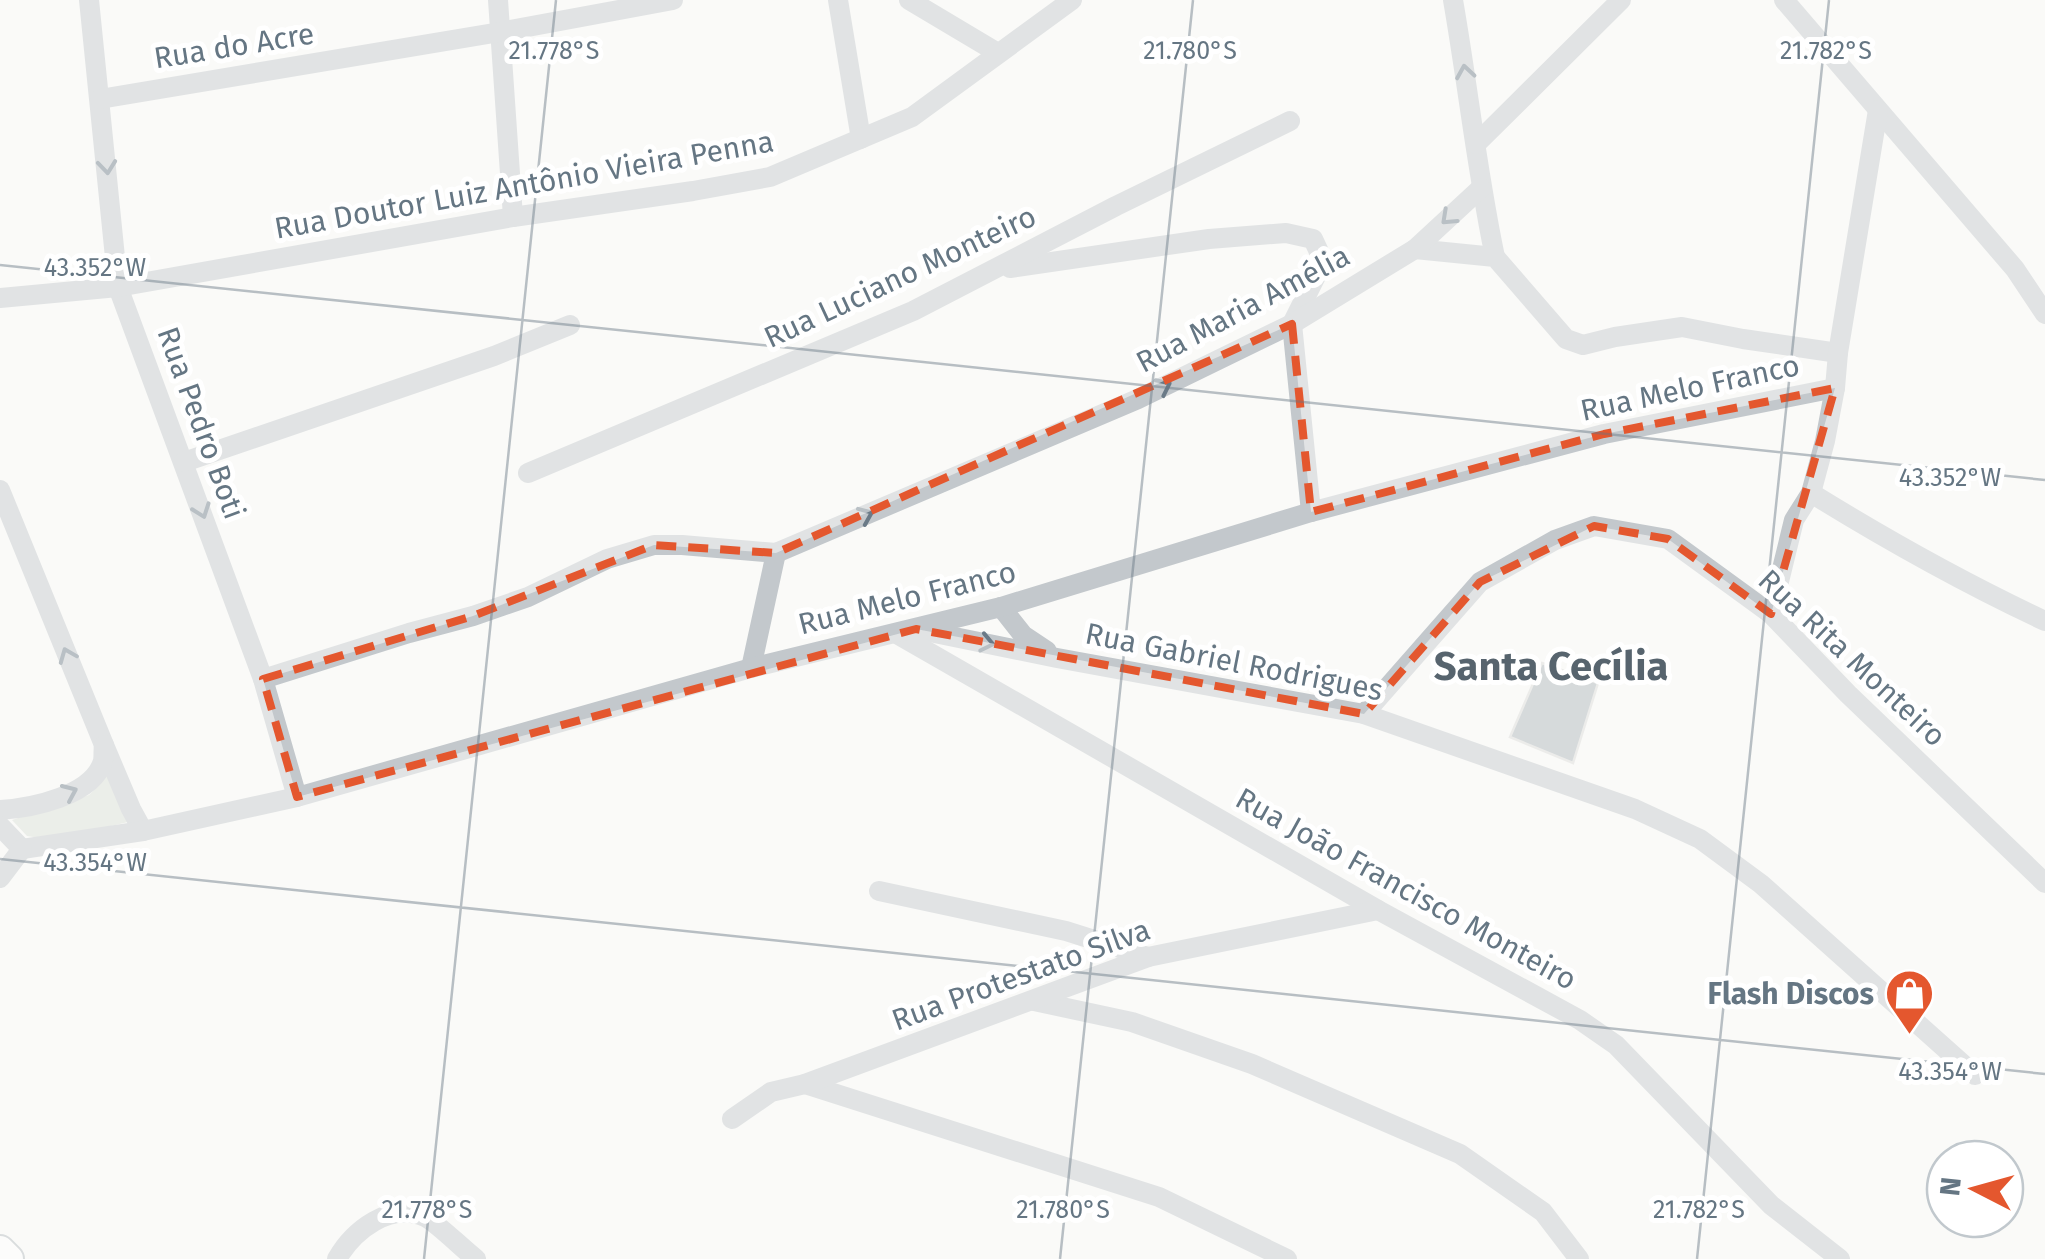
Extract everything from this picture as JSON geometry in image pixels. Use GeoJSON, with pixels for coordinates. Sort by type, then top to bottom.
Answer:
{"type":"FeatureCollection","features":[{"type":"Feature","properties":{"kind":"main road"},"geometry":{"type":"LineString","coordinates":[[0,1250],[9,1259]]}},
{"type":"Feature","properties":{"kind":"street","name":"Rua Pedro Boti"},"geometry":{"type":"LineString","coordinates":[[89,0],[118,286],[263,680],[297,797]]}},
{"type":"Feature","properties":{"kind":"street"},"geometry":{"type":"LineString","coordinates":[[498,0],[513,217]]}},
{"type":"Feature","properties":{"kind":"street","name":"Rua do Acre"},"geometry":{"type":"LineString","coordinates":[[100,99],[673,0]]}},
{"type":"Feature","properties":{"kind":"street"},"geometry":{"type":"LineString","coordinates":[[838,0],[861,139]]}},
{"type":"Feature","properties":{"kind":"street"},"geometry":{"type":"LineString","coordinates":[[909,0],[998,53]]}},
{"type":"Feature","properties":{"kind":"street","name":"Rua Doutor Luiz Antônio Vieira Penna"},"geometry":{"type":"LineString","coordinates":[[0,298],[118,286],[770,177],[912,118],[1072,0]]}},
{"type":"Feature","properties":{"kind":"street"},"geometry":{"type":"LineString","coordinates":[[1453,0],[1495,257],[1566,340],[1583,345],[1682,327],[1838,354]]}},
{"type":"Feature","properties":{"kind":"street"},"geometry":{"type":"LineString","coordinates":[[1476,144],[1621,0]]}},
{"type":"Feature","properties":{"kind":"street"},"geometry":{"type":"LineString","coordinates":[[1784,0],[2015,269],[2045,314]]}},
{"type":"Feature","properties":{"kind":"street"},"geometry":{"type":"LineString","coordinates":[[1770,614],[1794,520],[1811,493],[1825,441],[1878,110]]}},
{"type":"Feature","properties":{"kind":"street","name":"Rua Luciano Monteiro"},"geometry":{"type":"LineString","coordinates":[[528,473],[913,311],[1290,121]]}},
{"type":"Feature","properties":{"kind":"street","name":"Rua Maria Amélia"},"geometry":{"type":"LineString","coordinates":[[776,553],[1138,398],[1292,324],[1415,249],[1481,188]]}},
{"type":"Feature","properties":{"kind":"street"},"geometry":{"type":"LineString","coordinates":[[992,270],[1209,239],[1286,233],[1313,239],[1320,254],[1320,268],[1292,324],[1311,512]]}},
{"type":"Feature","properties":{"kind":"street"},"geometry":{"type":"LineString","coordinates":[[1415,249],[1495,257]]}},
{"type":"Feature","properties":{"kind":"street"},"geometry":{"type":"LineString","coordinates":[[184,462],[494,356],[570,324]]}},
{"type":"Feature","properties":{"kind":"street","name":"Rua Melo Franco"},"geometry":{"type":"LineString","coordinates":[[22,850],[142,832],[297,797],[750,668],[1001,607],[1311,512],[1604,434],[1835,388]]}},
{"type":"Feature","properties":{"kind":"street"},"geometry":{"type":"LineString","coordinates":[[0,490],[142,832]]}},
{"type":"Feature","properties":{"kind":"street"},"geometry":{"type":"LineString","coordinates":[[1811,493],[1883,538],[2045,621]]}},
{"type":"Feature","properties":{"kind":"street","name":"Rua Rita Monteiro"},"geometry":{"type":"LineString","coordinates":[[1364,714],[1480,582],[1555,540],[1594,526],[1668,539],[1770,614],[2045,883]]}},
{"type":"Feature","properties":{"kind":"street"},"geometry":{"type":"LineString","coordinates":[[263,680],[473,616],[528,596],[607,559],[654,545],[776,553],[750,668]]}},
{"type":"Feature","properties":{"kind":"street"},"geometry":{"type":"LineString","coordinates":[[1001,607],[1023,635],[1058,658]]}},
{"type":"Feature","properties":{"kind":"street","name":"Rua Gabriel Rodrigues"},"geometry":{"type":"LineString","coordinates":[[906,631],[1364,714],[1634,809],[1700,839],[1760,884],[1975,1075]]}},
{"type":"Feature","properties":{"kind":"street","name":"Rua João Francisco Monteiro"},"geometry":{"type":"LineString","coordinates":[[906,631],[1378,910],[1580,1020],[1616,1045],[1771,1205],[1840,1259]]}},
{"type":"Feature","properties":{"kind":"street"},"geometry":{"type":"LineString","coordinates":[[0,810],[42,803],[82,788],[102,763],[104,745]]}},
{"type":"Feature","properties":{"kind":"street"},"geometry":{"type":"LineString","coordinates":[[0,826],[22,850],[0,878]]}},
{"type":"Feature","properties":{"kind":"street"},"geometry":{"type":"LineString","coordinates":[[879,891],[1066,931],[1148,957]]}},
{"type":"Feature","properties":{"kind":"street","name":"Rua Protestato Silva"},"geometry":{"type":"LineString","coordinates":[[732,1119],[771,1092],[805,1084],[1148,957],[1378,910]]}},
{"type":"Feature","properties":{"kind":"street"},"geometry":{"type":"LineString","coordinates":[[1032,1000],[1132,1022],[1252,1064],[1460,1154],[1543,1212],[1578,1259]]}},
{"type":"Feature","properties":{"kind":"street"},"geometry":{"type":"LineString","coordinates":[[805,1084],[1159,1197],[1287,1259]]}},
{"type":"Feature","properties":{"kind":"street"},"geometry":{"type":"LineString","coordinates":[[337,1259],[346,1243],[376,1220],[402,1214],[425,1217],[476,1259]]}},
{"type":"Feature","properties":{"kind":"highlighted area"},"geometry":{"type":"Polygon","coordinates":[[[1292,324],[1311,512],[1604,434],[1835,388],[1771,614],[1668,539],[1594,526],[1480,582],[1364,714],[916,629],[297,797],[263,679],[473,616],[654,545],[776,553],[1292,324]]]}},
{"type":"Feature","properties":{"kind":"shaded area"},"geometry":{"type":"Polygon","coordinates":[[[104,771],[122,794],[128,822],[52,840],[27,836],[12,820],[89,795],[104,771]]]}},
{"type":"Feature","properties":{"kind":"building"},"geometry":{"type":"Polygon","coordinates":[[[1542,663],[1598,683],[1573,763],[1510,737],[1542,663]]]}},
{"type":"Feature","properties":{"kind":"place","name":"Flash Discos"},"geometry":{"type":"Point","coordinates":[1909,1036]}},
{"type":"Feature","properties":{"kind":"district","name":"Santa Cecília"},"geometry":{"type":"Point","coordinates":[1551,667]}}]}
